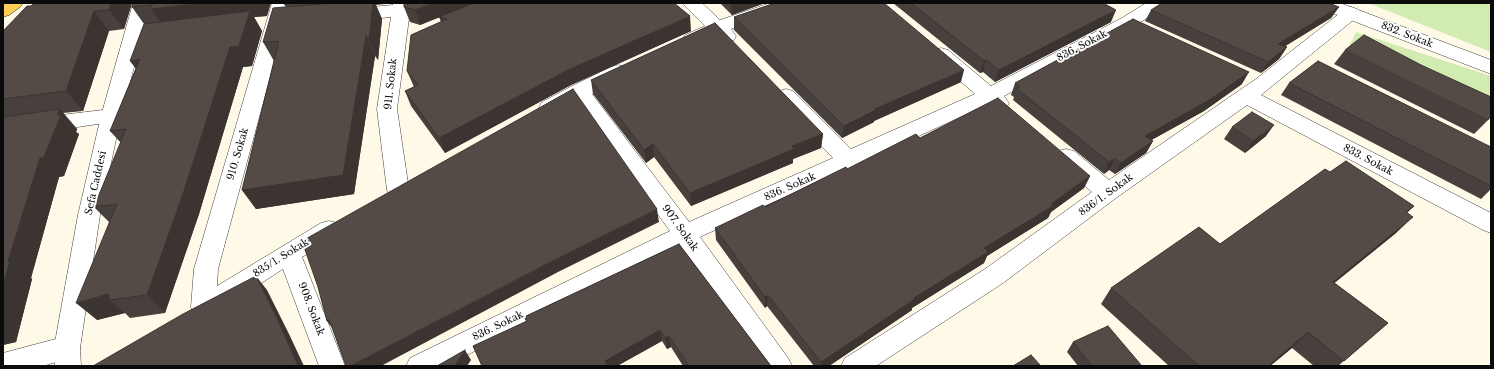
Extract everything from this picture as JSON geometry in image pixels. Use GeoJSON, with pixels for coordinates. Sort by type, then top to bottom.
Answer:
{"type":"FeatureCollection","features":[{"type":"Feature","properties":{"kind":"main road"},"geometry":{"type":"LineString","coordinates":[[6,19],[21,7]]}},
{"type":"Feature","properties":{"kind":"street","name":"Sefa Caddesi"},"geometry":{"type":"LineString","coordinates":[[67,357],[89,215],[111,116],[139,39],[142,3]]}},
{"type":"Feature","properties":{"kind":"street"},"geometry":{"type":"LineString","coordinates":[[691,3],[740,49]]}},
{"type":"Feature","properties":{"kind":"street"},"geometry":{"type":"LineString","coordinates":[[675,46],[718,27],[788,3]]}},
{"type":"Feature","properties":{"kind":"street","name":"836. Sokak"},"geometry":{"type":"LineString","coordinates":[[419,366],[685,234],[990,95],[1128,22],[1159,3]]}},
{"type":"Feature","properties":{"kind":"street","name":"832. Sokak"},"geometry":{"type":"LineString","coordinates":[[1323,3],[1491,67]]}},
{"type":"Feature","properties":{"kind":"street"},"geometry":{"type":"LineString","coordinates":[[330,17],[401,6]]}},
{"type":"Feature","properties":{"kind":"street","name":"911. Sokak"},"geometry":{"type":"LineString","coordinates":[[398,190],[388,109],[401,6]]}},
{"type":"Feature","properties":{"kind":"street"},"geometry":{"type":"LineString","coordinates":[[1107,10],[1149,32]]}},
{"type":"Feature","properties":{"kind":"street","name":"836/1. Sokak"},"geometry":{"type":"LineString","coordinates":[[854,366],[994,276],[1108,192],[1254,90],[1307,59],[1351,13]]}},
{"type":"Feature","properties":{"kind":"street","name":"910. Sokak"},"geometry":{"type":"LineString","coordinates":[[203,307],[206,269],[276,18]]}},
{"type":"Feature","properties":{"kind":"street"},"geometry":{"type":"LineString","coordinates":[[396,44],[417,36]]}},
{"type":"Feature","properties":{"kind":"street"},"geometry":{"type":"LineString","coordinates":[[929,44],[1014,114]]}},
{"type":"Feature","properties":{"kind":"street"},"geometry":{"type":"LineString","coordinates":[[533,116],[579,91],[639,63]]}},
{"type":"Feature","properties":{"kind":"street","name":"833. Sokak"},"geometry":{"type":"LineString","coordinates":[[1241,74],[1254,90],[1491,224]]}},
{"type":"Feature","properties":{"kind":"street"},"geometry":{"type":"LineString","coordinates":[[772,82],[848,160]]}},
{"type":"Feature","properties":{"kind":"street","name":"907. Sokak"},"geometry":{"type":"LineString","coordinates":[[579,91],[780,366]]}},
{"type":"Feature","properties":{"kind":"street"},"geometry":{"type":"LineString","coordinates":[[3,130],[111,116]]}},
{"type":"Feature","properties":{"kind":"street"},"geometry":{"type":"LineString","coordinates":[[1049,144],[1108,192]]}},
{"type":"Feature","properties":{"kind":"street"},"geometry":{"type":"LineString","coordinates":[[378,201],[418,178]]}},
{"type":"Feature","properties":{"kind":"street","name":"835/1. Sokak"},"geometry":{"type":"LineString","coordinates":[[183,319],[289,253],[344,221]]}},
{"type":"Feature","properties":{"kind":"street","name":"908. Sokak"},"geometry":{"type":"LineString","coordinates":[[289,253],[332,366]]}},
{"type":"Feature","properties":{"kind":"street"},"geometry":{"type":"LineString","coordinates":[[3,365],[67,357]]}},
{"type":"Feature","properties":{"kind":"green space"},"geometry":{"type":"Polygon","coordinates":[[[1368,3],[1491,3],[1491,52],[1368,3]]]}},
{"type":"Feature","properties":{"kind":"green space"},"geometry":{"type":"Polygon","coordinates":[[[1356,32],[1491,76],[1491,111],[1350,45],[1356,32]]]}},
{"type":"Feature","properties":{"kind":"building"},"geometry":{"type":"Polygon","coordinates":[[[34,3],[111,3],[109,10],[94,11],[66,91],[3,99],[3,31],[27,6],[31,6],[34,3]]]}},
{"type":"Feature","properties":{"kind":"building"},"geometry":{"type":"Polygon","coordinates":[[[133,3],[198,3],[151,9],[152,5],[132,7],[133,3]]]}},
{"type":"Feature","properties":{"kind":"building"},"geometry":{"type":"Polygon","coordinates":[[[333,3],[373,3],[369,40],[366,36],[343,175],[242,190],[279,41],[263,42],[273,8],[333,3]]]}},
{"type":"Feature","properties":{"kind":"building"},"geometry":{"type":"Polygon","coordinates":[[[404,3],[432,3],[415,10],[404,7],[404,3]]]}},
{"type":"Feature","properties":{"kind":"building"},"geometry":{"type":"Polygon","coordinates":[[[474,3],[674,3],[690,16],[568,70],[439,138],[405,91],[418,85],[407,71],[411,35],[447,19],[439,17],[474,3]]]}},
{"type":"Feature","properties":{"kind":"building"},"geometry":{"type":"Polygon","coordinates":[[[775,3],[884,3],[964,70],[875,109],[876,110],[844,126],[734,17],[775,3]]]}},
{"type":"Feature","properties":{"kind":"building"},"geometry":{"type":"Polygon","coordinates":[[[911,3],[1103,3],[1116,10],[999,70],[986,60],[984,61],[911,3]]]}},
{"type":"Feature","properties":{"kind":"building"},"geometry":{"type":"Polygon","coordinates":[[[1162,3],[1329,3],[1339,7],[1278,44],[1287,47],[1268,62],[1151,10],[1162,3]]]}},
{"type":"Feature","properties":{"kind":"building"},"geometry":{"type":"Polygon","coordinates":[[[250,11],[239,46],[230,47],[183,194],[147,295],[110,300],[108,294],[76,303],[117,204],[94,207],[126,129],[110,131],[140,59],[130,61],[144,24],[250,11]]]}},
{"type":"Feature","properties":{"kind":"building"},"geometry":{"type":"Polygon","coordinates":[[[1133,19],[1249,72],[1211,99],[1145,136],[1153,141],[1121,163],[1115,159],[1109,162],[1017,89],[1020,87],[1015,83],[1133,19]]]}},
{"type":"Feature","properties":{"kind":"building"},"geometry":{"type":"Polygon","coordinates":[[[715,23],[823,134],[792,146],[794,149],[690,193],[653,144],[644,150],[591,80],[715,23]]]}},
{"type":"Feature","properties":{"kind":"building"},"geometry":{"type":"Polygon","coordinates":[[[1364,35],[1421,65],[1491,97],[1491,116],[1488,120],[1345,50],[1364,35]]]}},
{"type":"Feature","properties":{"kind":"building"},"geometry":{"type":"Polygon","coordinates":[[[1318,61],[1491,147],[1491,186],[1289,83],[1318,61]]]}},
{"type":"Feature","properties":{"kind":"building"},"geometry":{"type":"Polygon","coordinates":[[[573,89],[657,209],[554,260],[350,366],[346,366],[329,319],[327,321],[318,287],[302,241],[573,89]]]}},
{"type":"Feature","properties":{"kind":"building"},"geometry":{"type":"Polygon","coordinates":[[[998,98],[1090,176],[1051,204],[1053,206],[984,248],[988,252],[914,298],[915,299],[821,362],[768,295],[765,297],[715,228],[763,205],[765,207],[846,167],[847,169],[916,134],[920,138],[998,98]]]}},
{"type":"Feature","properties":{"kind":"building"},"geometry":{"type":"Polygon","coordinates":[[[60,109],[57,115],[61,115],[44,157],[40,158],[8,261],[10,261],[3,285],[3,117],[60,109]]]}},
{"type":"Feature","properties":{"kind":"building"},"geometry":{"type":"Polygon","coordinates":[[[1252,112],[1274,125],[1253,141],[1232,127],[1252,112]]]}},
{"type":"Feature","properties":{"kind":"building"},"geometry":{"type":"Polygon","coordinates":[[[1346,161],[1414,206],[1406,212],[1413,217],[1333,282],[1388,323],[1344,361],[1308,332],[1268,366],[1199,366],[1111,288],[1199,227],[1220,244],[1325,169],[1330,172],[1346,161]]]}},
{"type":"Feature","properties":{"kind":"building"},"geometry":{"type":"Polygon","coordinates":[[[679,244],[771,366],[689,366],[669,336],[665,338],[660,330],[605,361],[608,366],[482,366],[473,346],[527,321],[524,317],[679,244]]]}},
{"type":"Feature","properties":{"kind":"building"},"geometry":{"type":"Polygon","coordinates":[[[256,276],[278,320],[298,366],[93,366],[183,314],[256,276]]]}},
{"type":"Feature","properties":{"kind":"building"},"geometry":{"type":"Polygon","coordinates":[[[1108,326],[1142,366],[1092,366],[1073,342],[1108,326]]]}},
{"type":"Feature","properties":{"kind":"building"},"geometry":{"type":"Polygon","coordinates":[[[465,350],[454,366],[437,366],[465,350]]]}},
{"type":"Feature","properties":{"kind":"building"},"geometry":{"type":"Polygon","coordinates":[[[1031,355],[1041,366],[1013,366],[1031,355]]]}}]}
